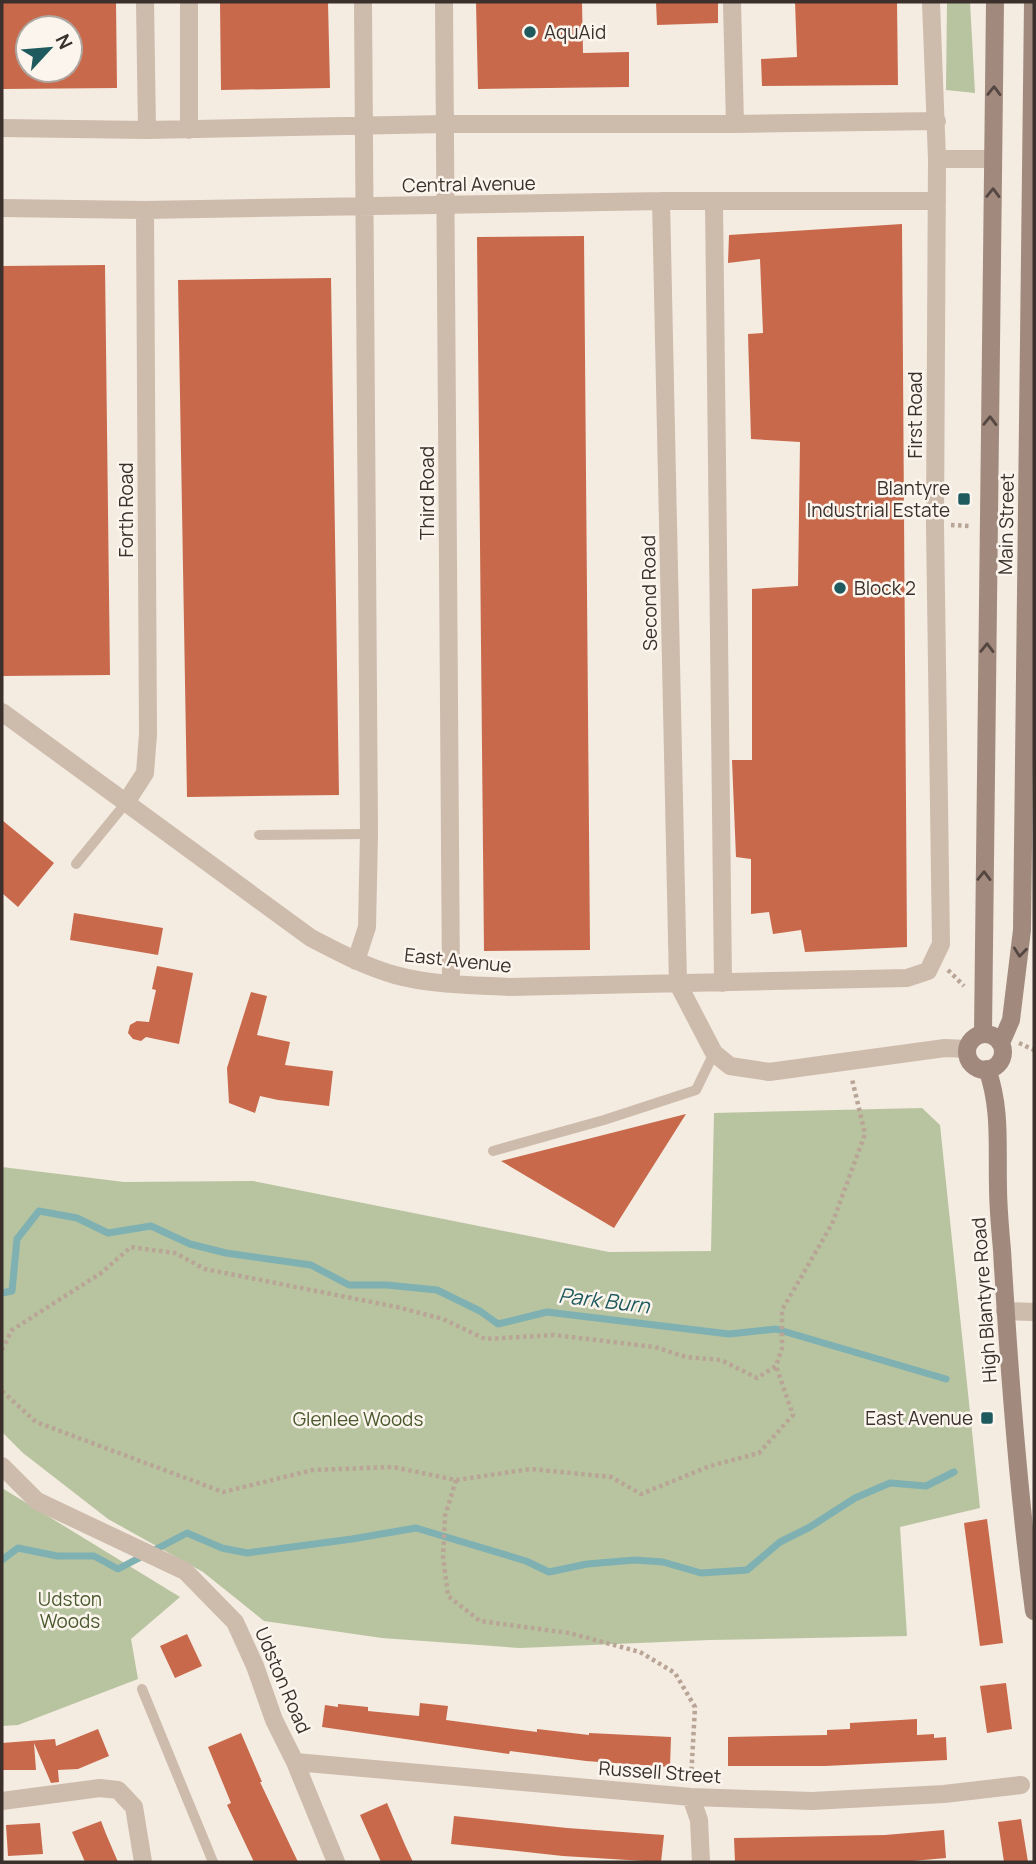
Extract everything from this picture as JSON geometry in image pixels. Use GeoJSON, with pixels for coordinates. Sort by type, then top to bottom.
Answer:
{"type":"FeatureCollection","features":[{"type":"Feature","properties":{"kind":"main road","name":"Main Street"},"geometry":{"type":"LineString","coordinates":[[984,1033],[995,2]]}},
{"type":"Feature","properties":{"kind":"main road","name":"Main Street"},"geometry":{"type":"LineString","coordinates":[[1001,1043],[1010,1020],[1022,930],[1031,472],[1033,2]]}},
{"type":"Feature","properties":{"kind":"main road"},"geometry":{"type":"LineString","coordinates":[[984,1033],[994,1035],[1001,1043],[1004,1054],[998,1065],[988,1069],[973,1064],[969,1060],[967,1049],[973,1038],[984,1033]]}},
{"type":"Feature","properties":{"kind":"main road","name":"High Blantyre Road"},"geometry":{"type":"LineString","coordinates":[[988,1069],[998,1113],[998,1189],[1005,1311],[1020,1504],[1034,1611]]}},
{"type":"Feature","properties":{"kind":"street"},"geometry":{"type":"LineString","coordinates":[[145,2],[147,130]]}},
{"type":"Feature","properties":{"kind":"street"},"geometry":{"type":"LineString","coordinates":[[189,2],[189,130]]}},
{"type":"Feature","properties":{"kind":"street"},"geometry":{"type":"LineString","coordinates":[[356,961],[367,927],[369,834],[363,2]]}},
{"type":"Feature","properties":{"kind":"street","name":"Third Road"},"geometry":{"type":"LineString","coordinates":[[444,2],[451,983]]}},
{"type":"Feature","properties":{"kind":"street"},"geometry":{"type":"LineString","coordinates":[[732,2],[735,124]]}},
{"type":"Feature","properties":{"kind":"street","name":"First Road"},"geometry":{"type":"LineString","coordinates":[[931,2],[937,121],[935,525],[941,944],[935,957]]}},
{"type":"Feature","properties":{"kind":"street"},"geometry":{"type":"LineString","coordinates":[[2,128],[189,130],[446,124],[937,121]]}},
{"type":"Feature","properties":{"kind":"street"},"geometry":{"type":"LineString","coordinates":[[937,159],[993,159]]}},
{"type":"Feature","properties":{"kind":"street","name":"Central Avenue"},"geometry":{"type":"LineString","coordinates":[[2,208],[145,210],[661,201],[937,201]]}},
{"type":"Feature","properties":{"kind":"street","name":"Second Road"},"geometry":{"type":"LineString","coordinates":[[661,201],[678,984]]}},
{"type":"Feature","properties":{"kind":"street"},"geometry":{"type":"LineString","coordinates":[[714,203],[723,983]]}},
{"type":"Feature","properties":{"kind":"street","name":"Forth Road"},"geometry":{"type":"LineString","coordinates":[[125,804],[145,773],[148,734],[145,210]]}},
{"type":"Feature","properties":{"kind":"street","name":"East Avenue"},"geometry":{"type":"LineString","coordinates":[[2,712],[311,938],[356,961],[397,976],[509,987],[907,978],[929,971],[935,957]]}},
{"type":"Feature","properties":{"kind":"street"},"geometry":{"type":"LineString","coordinates":[[678,984],[714,1053],[730,1066],[769,1072],[946,1048],[967,1049]]}},
{"type":"Feature","properties":{"kind":"street"},"geometry":{"type":"LineString","coordinates":[[1005,1311],[1034,1312]]}},
{"type":"Feature","properties":{"kind":"street","name":"Udston Road"},"geometry":{"type":"LineString","coordinates":[[2,1466],[37,1501],[185,1572],[235,1622],[336,1862]]}},
{"type":"Feature","properties":{"kind":"street","name":"Russell Street"},"geometry":{"type":"LineString","coordinates":[[295,1762],[691,1797],[812,1801],[944,1794],[1021,1784]]}},
{"type":"Feature","properties":{"kind":"street"},"geometry":{"type":"LineString","coordinates":[[2,1801],[100,1788],[118,1790],[134,1807],[143,1862]]}},
{"type":"Feature","properties":{"kind":"street"},"geometry":{"type":"LineString","coordinates":[[691,1797],[699,1819],[701,1862]]}},
{"type":"Feature","properties":{"kind":"lane"},"geometry":{"type":"LineString","coordinates":[[76,864],[125,804]]}},
{"type":"Feature","properties":{"kind":"lane"},"geometry":{"type":"LineString","coordinates":[[260,835],[369,834]]}},
{"type":"Feature","properties":{"kind":"lane"},"geometry":{"type":"LineString","coordinates":[[493,1151],[604,1120],[696,1090],[714,1053]]}},
{"type":"Feature","properties":{"kind":"lane"},"geometry":{"type":"LineString","coordinates":[[142,1689],[213,1862]]}},
{"type":"Feature","properties":{"kind":"path"},"geometry":{"type":"LineString","coordinates":[[935,525],[989,527]]}},
{"type":"Feature","properties":{"kind":"path"},"geometry":{"type":"LineString","coordinates":[[935,957],[983,998]]}},
{"type":"Feature","properties":{"kind":"path"},"geometry":{"type":"LineString","coordinates":[[2,1391],[36,1422],[223,1492],[313,1470],[393,1467],[456,1480],[531,1469],[611,1477],[641,1494],[710,1466],[759,1453],[793,1415],[776,1366],[782,1348],[782,1310],[832,1224],[865,1134],[856,1102],[850,1061]]}},
{"type":"Feature","properties":{"kind":"path"},"geometry":{"type":"LineString","coordinates":[[2,1350],[12,1330],[101,1273],[131,1247],[175,1253],[205,1269],[397,1307],[443,1319],[485,1339],[554,1335],[655,1347],[686,1357],[721,1360],[757,1378],[776,1366]]}},
{"type":"Feature","properties":{"kind":"path"},"geometry":{"type":"LineString","coordinates":[[456,1480],[445,1516],[443,1556],[448,1596],[480,1621],[569,1633],[640,1652],[675,1673],[695,1707],[690,1765],[691,1797]]}},
{"type":"Feature","properties":{"kind":"green space"},"geometry":{"type":"Polygon","coordinates":[[[947,2],[970,2],[975,93],[946,90],[947,2]]]}},
{"type":"Feature","properties":{"kind":"green space","name":"Glenlee Woods"},"geometry":{"type":"Polygon","coordinates":[[[922,1108],[940,1125],[980,1508],[900,1527],[907,1636],[710,1640],[520,1648],[382,1638],[264,1621],[203,1572],[108,1519],[23,1453],[2,1432],[2,1167],[124,1182],[253,1181],[609,1252],[711,1251],[714,1113],[922,1108]]]}},
{"type":"Feature","properties":{"kind":"green space","name":"Udston Woods"},"geometry":{"type":"Polygon","coordinates":[[[2,1488],[180,1597],[131,1639],[138,1679],[18,1725],[2,1726],[2,1488]]]}},
{"type":"Feature","properties":{"kind":"building"},"geometry":{"type":"Polygon","coordinates":[[[2,2],[116,2],[117,88],[2,89],[2,2]]]}},
{"type":"Feature","properties":{"kind":"building"},"geometry":{"type":"Polygon","coordinates":[[[220,2],[328,2],[330,88],[221,90],[220,2]]]}},
{"type":"Feature","properties":{"kind":"building"},"geometry":{"type":"Polygon","coordinates":[[[476,2],[582,2],[583,53],[629,52],[629,87],[478,89],[476,2]]]}},
{"type":"Feature","properties":{"kind":"building"},"geometry":{"type":"Polygon","coordinates":[[[656,2],[718,2],[718,23],[657,25],[656,2]]]}},
{"type":"Feature","properties":{"kind":"building"},"geometry":{"type":"Polygon","coordinates":[[[795,2],[897,2],[898,85],[762,86],[761,59],[797,57],[795,2]]]}},
{"type":"Feature","properties":{"kind":"building","name":"Block 2"},"geometry":{"type":"Polygon","coordinates":[[[902,224],[907,947],[805,952],[801,930],[773,934],[769,912],[751,914],[751,859],[736,857],[732,760],[752,760],[752,589],[798,586],[800,442],[751,439],[748,334],[763,333],[760,259],[728,263],[729,235],[902,224]]]}},
{"type":"Feature","properties":{"kind":"building"},"geometry":{"type":"Polygon","coordinates":[[[584,236],[590,950],[484,951],[477,237],[584,236]]]}},
{"type":"Feature","properties":{"kind":"building"},"geometry":{"type":"Polygon","coordinates":[[[105,265],[110,675],[3,676],[2,266],[105,265]]]}},
{"type":"Feature","properties":{"kind":"building"},"geometry":{"type":"Polygon","coordinates":[[[331,278],[339,795],[187,797],[178,280],[331,278]]]}},
{"type":"Feature","properties":{"kind":"building"},"geometry":{"type":"Polygon","coordinates":[[[2,820],[54,863],[18,907],[2,893],[2,820]]]}},
{"type":"Feature","properties":{"kind":"building"},"geometry":{"type":"Polygon","coordinates":[[[74,913],[163,928],[158,955],[70,940],[74,913]]]}},
{"type":"Feature","properties":{"kind":"building"},"geometry":{"type":"Polygon","coordinates":[[[157,966],[193,973],[179,1044],[146,1037],[141,1041],[133,1039],[128,1033],[130,1025],[137,1021],[149,1022],[156,990],[152,989],[157,966]]]}},
{"type":"Feature","properties":{"kind":"building"},"geometry":{"type":"Polygon","coordinates":[[[251,992],[267,996],[257,1035],[290,1042],[285,1065],[333,1071],[329,1106],[260,1096],[255,1113],[229,1103],[227,1068],[251,992]]]}},
{"type":"Feature","properties":{"kind":"building"},"geometry":{"type":"Polygon","coordinates":[[[686,1114],[614,1228],[501,1161],[686,1114]]]}},
{"type":"Feature","properties":{"kind":"building"},"geometry":{"type":"Polygon","coordinates":[[[987,1519],[1003,1643],[980,1646],[964,1523],[987,1519]]]}},
{"type":"Feature","properties":{"kind":"building"},"geometry":{"type":"Polygon","coordinates":[[[187,1634],[202,1666],[175,1678],[160,1646],[187,1634]]]}},
{"type":"Feature","properties":{"kind":"building"},"geometry":{"type":"Polygon","coordinates":[[[1006,1683],[1012,1729],[987,1733],[980,1686],[1006,1683]]]}},
{"type":"Feature","properties":{"kind":"building"},"geometry":{"type":"Polygon","coordinates":[[[420,1703],[448,1706],[446,1720],[537,1732],[537,1729],[589,1735],[671,1737],[670,1767],[586,1761],[510,1751],[509,1754],[322,1727],[325,1705],[368,1707],[368,1711],[419,1716],[420,1703]]]}},
{"type":"Feature","properties":{"kind":"building"},"geometry":{"type":"Polygon","coordinates":[[[917,1719],[917,1735],[934,1734],[934,1738],[946,1737],[947,1760],[825,1766],[728,1766],[728,1737],[827,1735],[827,1730],[850,1729],[850,1723],[917,1719]]]}},
{"type":"Feature","properties":{"kind":"building"},"geometry":{"type":"Polygon","coordinates":[[[98,1729],[109,1756],[78,1769],[58,1770],[59,1782],[51,1783],[34,1743],[36,1770],[2,1770],[2,1743],[55,1739],[56,1746],[98,1729]]]}},
{"type":"Feature","properties":{"kind":"building"},"geometry":{"type":"Polygon","coordinates":[[[241,1733],[260,1782],[298,1862],[254,1862],[227,1805],[231,1803],[208,1747],[241,1733]]]}},
{"type":"Feature","properties":{"kind":"building"},"geometry":{"type":"Polygon","coordinates":[[[387,1803],[413,1862],[381,1862],[360,1815],[387,1803]]]}},
{"type":"Feature","properties":{"kind":"building"},"geometry":{"type":"Polygon","coordinates":[[[454,1816],[664,1835],[661,1862],[563,1856],[451,1844],[454,1816]]]}},
{"type":"Feature","properties":{"kind":"building"},"geometry":{"type":"Polygon","coordinates":[[[1021,1819],[1028,1862],[1004,1862],[998,1822],[1021,1819]]]}},
{"type":"Feature","properties":{"kind":"building"},"geometry":{"type":"Polygon","coordinates":[[[101,1821],[118,1862],[85,1862],[72,1832],[101,1821]]]}},
{"type":"Feature","properties":{"kind":"building"},"geometry":{"type":"Polygon","coordinates":[[[40,1823],[43,1854],[8,1856],[6,1825],[40,1823]]]}},
{"type":"Feature","properties":{"kind":"building"},"geometry":{"type":"Polygon","coordinates":[[[944,1830],[946,1858],[901,1862],[735,1862],[734,1838],[885,1835],[944,1830]]]}},
{"type":"Feature","properties":{"kind":"waterway","name":"Park Burn"},"geometry":{"type":"LineString","coordinates":[[2,1293],[12,1291],[17,1239],[39,1211],[77,1218],[108,1233],[151,1226],[190,1244],[226,1253],[311,1265],[349,1285],[387,1285],[437,1290],[480,1311],[498,1324],[547,1312],[729,1334],[776,1329],[946,1379]]}},
{"type":"Feature","properties":{"kind":"waterway"},"geometry":{"type":"LineString","coordinates":[[2,1560],[18,1548],[57,1556],[94,1556],[118,1569],[187,1533],[222,1548],[247,1553],[416,1528],[526,1561],[549,1572],[587,1564],[635,1560],[663,1562],[701,1573],[747,1570],[780,1542],[810,1527],[855,1498],[890,1483],[926,1486],[954,1472]]}},
{"type":"Feature","properties":{"kind":"place","name":"AquAid"},"geometry":{"type":"Point","coordinates":[530,32]}},
{"type":"Feature","properties":{"kind":"place","name":"Blantyre Industrial Estate"},"geometry":{"type":"Point","coordinates":[964,499]}},
{"type":"Feature","properties":{"kind":"place","name":"Block 2"},"geometry":{"type":"Point","coordinates":[840,588]}},
{"type":"Feature","properties":{"kind":"place","name":"East Avenue"},"geometry":{"type":"Point","coordinates":[987,1418]}}]}
